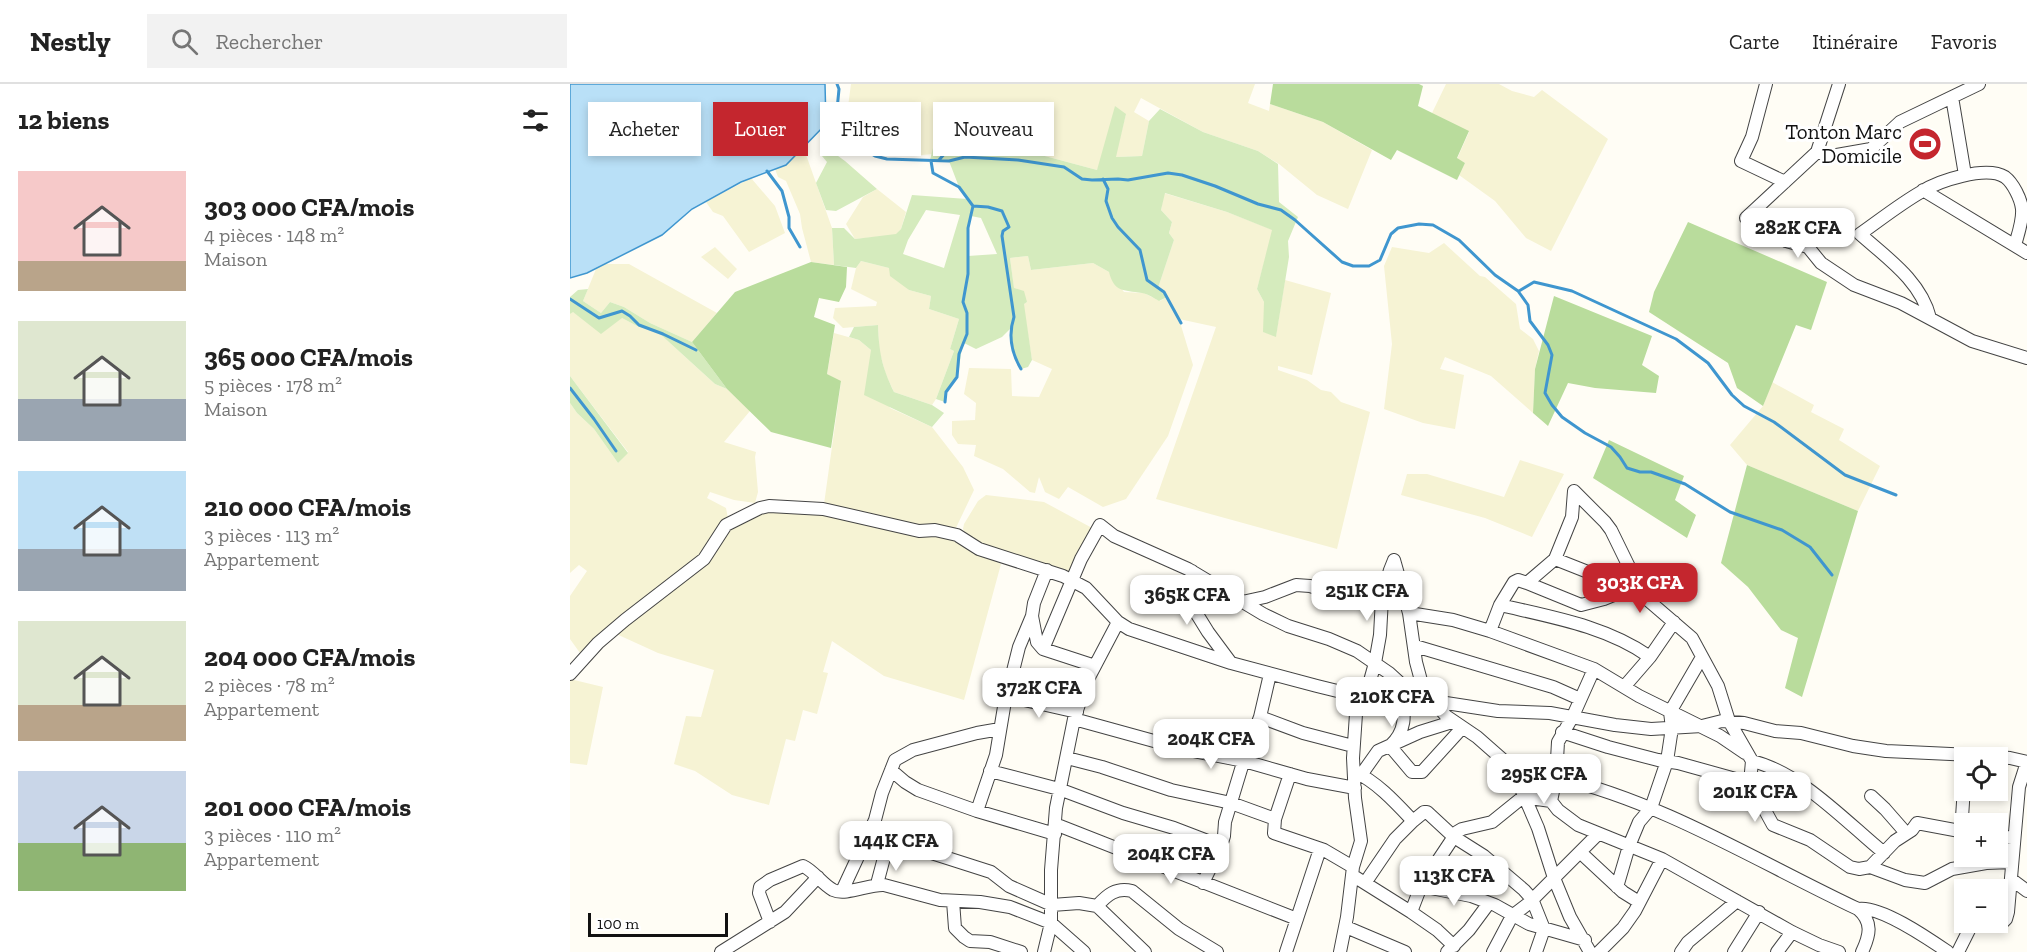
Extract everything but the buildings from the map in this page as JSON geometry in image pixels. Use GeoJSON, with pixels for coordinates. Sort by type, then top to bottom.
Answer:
{"type":"FeatureCollection","features":[{"type":"Feature","properties":{"kind":"street"},"geometry":{"type":"LineString","coordinates":[[1766,84],[1752,137],[1741,161],[1785,182]]}},
{"type":"Feature","properties":{"kind":"street"},"geometry":{"type":"LineString","coordinates":[[1839,84],[1817,152],[1746,218],[1786,241],[1808,247],[1821,263],[1854,285],[1901,303],[1972,341],[2027,358]]}},
{"type":"Feature","properties":{"kind":"street"},"geometry":{"type":"LineString","coordinates":[[1817,152],[1831,156],[1871,149],[1900,122],[1979,84]]}},
{"type":"Feature","properties":{"kind":"street"},"geometry":{"type":"LineString","coordinates":[[1952,97],[1965,175]]}},
{"type":"Feature","properties":{"kind":"street"},"geometry":{"type":"LineString","coordinates":[[1930,318],[1923,297],[1911,281],[1860,234],[1923,190],[1965,175],[1995,174],[2005,178],[2010,184],[2018,196],[2022,209],[2015,245]]}},
{"type":"Feature","properties":{"kind":"street"},"geometry":{"type":"LineString","coordinates":[[1923,190],[2027,253]]}},
{"type":"Feature","properties":{"kind":"street"},"geometry":{"type":"LineString","coordinates":[[1527,583],[1555,559],[1572,517],[1574,490],[1611,530],[1634,577],[1649,601]]}},
{"type":"Feature","properties":{"kind":"street"},"geometry":{"type":"LineString","coordinates":[[570,674],[598,643],[704,559],[726,525],[766,506],[823,509],[919,531],[935,530],[957,535],[979,549],[1072,580],[1086,588],[1118,622],[1129,629],[1231,663],[1350,695],[1378,701],[1402,703],[1433,700],[1498,711],[1540,712],[1651,729],[1702,726],[1722,721],[1744,723],[1775,731],[1801,733],[1853,746],[1886,751],[1954,755]]}},
{"type":"Feature","properties":{"kind":"street"},"geometry":{"type":"LineString","coordinates":[[1043,649],[1089,543],[1100,525],[1114,536],[1192,571],[1242,602],[1288,626],[1329,639],[1357,651],[1375,663],[1401,684],[1404,728],[1398,739],[1390,746]]}},
{"type":"Feature","properties":{"kind":"street"},"geometry":{"type":"LineString","coordinates":[[1555,559],[1598,576],[1649,601],[1689,634],[1718,686],[1729,722],[1751,759],[1750,783],[1773,825],[1810,840],[1853,868],[1861,869],[1870,867],[1895,841],[1912,830],[1917,823],[1954,830]]}},
{"type":"Feature","properties":{"kind":"street"},"geometry":{"type":"LineString","coordinates":[[1340,952],[1346,927],[1352,871],[1360,841],[1355,788],[1358,773],[1353,746],[1357,708],[1364,697],[1375,663],[1384,590],[1394,560],[1409,613],[1423,688],[1457,725],[1477,737],[1502,759],[1516,777],[1538,828],[1554,878],[1570,917],[1590,952]]}},
{"type":"Feature","properties":{"kind":"street"},"geometry":{"type":"LineString","coordinates":[[978,811],[996,755],[1019,647],[1047,570]]}},
{"type":"Feature","properties":{"kind":"street"},"geometry":{"type":"LineString","coordinates":[[1192,571],[1195,611],[1231,663]]}},
{"type":"Feature","properties":{"kind":"street"},"geometry":{"type":"LineString","coordinates":[[1490,632],[1500,605],[1515,580],[1581,605],[1626,590]]}},
{"type":"Feature","properties":{"kind":"street"},"geometry":{"type":"LineString","coordinates":[[1242,602],[1265,597],[1296,585],[1310,586],[1345,597],[1384,590]]}},
{"type":"Feature","properties":{"kind":"street"},"geometry":{"type":"LineString","coordinates":[[1500,605],[1572,623],[1618,638],[1650,657]]}},
{"type":"Feature","properties":{"kind":"street"},"geometry":{"type":"LineString","coordinates":[[1409,613],[1453,620],[1594,669],[1624,687],[1702,726],[1751,759],[1781,771],[1810,790],[1884,853]]}},
{"type":"Feature","properties":{"kind":"street"},"geometry":{"type":"LineString","coordinates":[[1032,616],[1037,642],[1043,649],[1095,666]]}},
{"type":"Feature","properties":{"kind":"street"},"geometry":{"type":"LineString","coordinates":[[1044,952],[1051,923],[1051,870],[1059,789],[1082,692],[1118,622]]}},
{"type":"Feature","properties":{"kind":"street"},"geometry":{"type":"LineString","coordinates":[[1624,687],[1650,657],[1674,622]]}},
{"type":"Feature","properties":{"kind":"street"},"geometry":{"type":"LineString","coordinates":[[1415,646],[1553,687],[1580,699]]}},
{"type":"Feature","properties":{"kind":"street"},"geometry":{"type":"LineString","coordinates":[[1617,887],[1629,846],[1639,822],[1651,808],[1667,761],[1672,728],[1670,711],[1702,657]]}},
{"type":"Feature","properties":{"kind":"street"},"geometry":{"type":"LineString","coordinates":[[1551,801],[1556,777],[1558,742],[1573,716],[1594,669]]}},
{"type":"Feature","properties":{"kind":"street"},"geometry":{"type":"LineString","coordinates":[[1203,883],[1221,846],[1231,803],[1260,717],[1270,674]]}},
{"type":"Feature","properties":{"kind":"street"},"geometry":{"type":"LineString","coordinates":[[1007,696],[1183,749],[1355,788]]}},
{"type":"Feature","properties":{"kind":"street"},"geometry":{"type":"LineString","coordinates":[[1260,717],[1314,736],[1353,746]]}},
{"type":"Feature","properties":{"kind":"street"},"geometry":{"type":"LineString","coordinates":[[1390,746],[1412,772],[1422,772],[1457,725]]}},
{"type":"Feature","properties":{"kind":"street"},"geometry":{"type":"LineString","coordinates":[[1358,773],[1375,754],[1390,746],[1420,732],[1457,725]]}},
{"type":"Feature","properties":{"kind":"street"},"geometry":{"type":"LineString","coordinates":[[842,891],[875,820],[896,760],[913,750],[1000,729]]}},
{"type":"Feature","properties":{"kind":"street"},"geometry":{"type":"LineString","coordinates":[[1562,732],[1608,747],[1750,783]]}},
{"type":"Feature","properties":{"kind":"street"},"geometry":{"type":"LineString","coordinates":[[1067,758],[1102,766],[1172,790],[1231,803],[1275,819]]}},
{"type":"Feature","properties":{"kind":"street"},"geometry":{"type":"LineString","coordinates":[[2008,758],[2027,762],[2020,780],[2008,904]]}},
{"type":"Feature","properties":{"kind":"street"},"geometry":{"type":"LineString","coordinates":[[891,770],[918,790],[978,811],[1055,829],[1154,862],[1297,920]]}},
{"type":"Feature","properties":{"kind":"street"},"geometry":{"type":"LineString","coordinates":[[990,771],[1059,789],[1221,846]]}},
{"type":"Feature","properties":{"kind":"street"},"geometry":{"type":"LineString","coordinates":[[1358,773],[1393,800],[1413,821]]}},
{"type":"Feature","properties":{"kind":"street"},"geometry":{"type":"LineString","coordinates":[[1290,774],[1275,819],[1273,831],[1276,835],[1320,849],[1352,871],[1365,884],[1437,930],[1451,949],[1489,903]]}},
{"type":"Feature","properties":{"kind":"street"},"geometry":{"type":"LineString","coordinates":[[1556,777],[1597,787],[1705,831],[1858,909],[1867,918],[1870,930],[1862,952]]}},
{"type":"Feature","properties":{"kind":"street"},"geometry":{"type":"LineString","coordinates":[[1871,796],[1906,833]]}},
{"type":"Feature","properties":{"kind":"street"},"geometry":{"type":"LineString","coordinates":[[1412,912],[1421,886],[1454,837],[1462,829],[1492,822],[1523,797],[1551,801],[1569,820],[1662,859],[1759,912],[1816,949],[1839,952]]}},
{"type":"Feature","properties":{"kind":"street"},"geometry":{"type":"LineString","coordinates":[[1365,884],[1395,839],[1426,812],[1454,837],[1509,876],[1532,899],[1544,929],[1536,952]]}},
{"type":"Feature","properties":{"kind":"street"},"geometry":{"type":"LineString","coordinates":[[869,833],[991,872],[1009,886],[1052,905],[1079,903],[1097,906],[1145,952]]}},
{"type":"Feature","properties":{"kind":"street"},"geometry":{"type":"LineString","coordinates":[[1493,952],[1512,916],[1598,834]]}},
{"type":"Feature","properties":{"kind":"street"},"geometry":{"type":"LineString","coordinates":[[2008,837],[2014,838]]}},
{"type":"Feature","properties":{"kind":"street"},"geometry":{"type":"LineString","coordinates":[[877,884],[889,839]]}},
{"type":"Feature","properties":{"kind":"street"},"geometry":{"type":"LineString","coordinates":[[1286,952],[1320,849]]}},
{"type":"Feature","properties":{"kind":"street"},"geometry":{"type":"LineString","coordinates":[[1580,852],[1617,887],[1640,902]]}},
{"type":"Feature","properties":{"kind":"street"},"geometry":{"type":"LineString","coordinates":[[1599,952],[1623,928],[1640,902],[1662,859]]}},
{"type":"Feature","properties":{"kind":"street"},"geometry":{"type":"LineString","coordinates":[[1870,867],[1905,880],[1925,883],[1956,868],[2012,862]]}},
{"type":"Feature","properties":{"kind":"street"},"geometry":{"type":"LineString","coordinates":[[770,922],[759,893],[760,887],[803,866],[833,890],[842,891],[877,884],[928,898],[1010,907],[1051,923],[1084,952]]}},
{"type":"Feature","properties":{"kind":"street"},"geometry":{"type":"LineString","coordinates":[[724,952],[785,912],[818,877]]}},
{"type":"Feature","properties":{"kind":"street"},"geometry":{"type":"LineString","coordinates":[[2011,879],[2027,891]]}},
{"type":"Feature","properties":{"kind":"street"},"geometry":{"type":"LineString","coordinates":[[1421,886],[1471,896],[1544,929],[1585,940]]}},
{"type":"Feature","properties":{"kind":"street"},"geometry":{"type":"LineString","coordinates":[[1097,906],[1109,893],[1123,889],[1132,891],[1179,929],[1217,952]]}},
{"type":"Feature","properties":{"kind":"street"},"geometry":{"type":"LineString","coordinates":[[953,901],[956,928],[964,937],[970,941],[990,942],[1021,952]]}},
{"type":"Feature","properties":{"kind":"street"},"geometry":{"type":"LineString","coordinates":[[1681,952],[1688,942],[1737,901]]}},
{"type":"Feature","properties":{"kind":"street"},"geometry":{"type":"LineString","coordinates":[[1858,909],[1869,909],[1900,922],[1948,952]]}},
{"type":"Feature","properties":{"kind":"street"},"geometry":{"type":"LineString","coordinates":[[1736,951],[1759,912]]}},
{"type":"Feature","properties":{"kind":"street"},"geometry":{"type":"LineString","coordinates":[[1346,927],[1405,952]]}},
{"type":"Feature","properties":{"kind":"street"},"geometry":{"type":"LineString","coordinates":[[1777,952],[1792,932]]}},
{"type":"Feature","properties":{"kind":"street"},"geometry":{"type":"LineString","coordinates":[[1958,952],[1968,933]]}},
{"type":"Feature","properties":{"kind":"shaded area"},"geometry":{"type":"Polygon","coordinates":[[[851,84],[1255,84],[1248,103],[1269,111],[1270,104],[1323,122],[1372,150],[1348,209],[1317,195],[1279,164],[1258,151],[1203,132],[1141,98],[1134,112],[1149,121],[1142,156],[1115,157],[1126,114],[1097,170],[1045,156],[1054,156],[1054,102],[933,102],[933,154],[921,155],[921,102],[849,102],[851,84]]]}},
{"type":"Feature","properties":{"kind":"shaded area"},"geometry":{"type":"Polygon","coordinates":[[[1446,84],[1499,84],[1512,91],[1534,97],[1542,90],[1608,139],[1551,251],[1526,238],[1495,201],[1459,175],[1465,163],[1457,159],[1469,132],[1432,113],[1446,84]]]}},
{"type":"Feature","properties":{"kind":"shaded area"},"geometry":{"type":"Polygon","coordinates":[[[770,156],[806,156],[832,228],[834,265],[811,262],[800,214],[786,181],[778,177],[770,156]]]}},
{"type":"Feature","properties":{"kind":"shaded area"},"geometry":{"type":"Polygon","coordinates":[[[751,178],[775,206],[785,233],[749,252],[723,216],[713,212],[706,202],[751,178]]]}},
{"type":"Feature","properties":{"kind":"shaded area"},"geometry":{"type":"Polygon","coordinates":[[[877,189],[906,212],[901,229],[896,235],[855,239],[846,224],[863,197],[877,189]]]}},
{"type":"Feature","properties":{"kind":"shaded area"},"geometry":{"type":"Polygon","coordinates":[[[1164,193],[1227,212],[1273,230],[1257,289],[1264,302],[1264,332],[1276,336],[1285,280],[1331,293],[1312,375],[1278,366],[1278,370],[1307,380],[1321,390],[1331,392],[1341,402],[1370,412],[1337,549],[1156,499],[1216,327],[1179,319],[1193,365],[1168,436],[1126,499],[1103,507],[1068,487],[1059,499],[1045,492],[1039,477],[1035,493],[1030,492],[1003,469],[974,456],[976,445],[958,444],[952,435],[952,421],[975,420],[976,403],[964,394],[969,368],[1011,369],[1012,396],[1039,397],[1052,369],[1032,360],[1023,304],[1027,302],[1014,289],[1010,258],[1028,256],[1031,270],[1093,263],[1109,272],[1124,292],[1144,293],[1160,301],[1167,297],[1158,288],[1174,240],[1169,233],[1172,222],[1161,210],[1164,193]]]}},
{"type":"Feature","properties":{"kind":"shaded area"},"geometry":{"type":"Polygon","coordinates":[[[1444,243],[1480,276],[1485,277],[1516,304],[1520,329],[1533,339],[1539,351],[1535,369],[1533,413],[1491,376],[1445,357],[1440,369],[1464,375],[1455,429],[1423,423],[1384,409],[1392,344],[1384,266],[1392,247],[1429,253],[1444,243]]]}},
{"type":"Feature","properties":{"kind":"shaded area"},"geometry":{"type":"Polygon","coordinates":[[[715,247],[737,269],[728,279],[701,257],[715,247]]]}},
{"type":"Feature","properties":{"kind":"shaded area"},"geometry":{"type":"Polygon","coordinates":[[[861,261],[889,268],[909,290],[931,296],[929,309],[959,319],[950,349],[954,351],[932,405],[894,392],[886,375],[879,350],[878,325],[843,328],[833,318],[835,308],[876,306],[877,302],[851,289],[856,268],[861,261]]]}},
{"type":"Feature","properties":{"kind":"shaded area"},"geometry":{"type":"Polygon","coordinates":[[[605,264],[629,264],[717,313],[692,342],[610,302],[601,313],[583,301],[596,269],[605,264]]]}},
{"type":"Feature","properties":{"kind":"shaded area"},"geometry":{"type":"Polygon","coordinates":[[[572,312],[622,318],[659,333],[715,384],[727,389],[750,411],[724,442],[756,452],[758,492],[755,503],[734,500],[710,492],[707,498],[726,508],[729,524],[755,514],[776,511],[825,513],[955,539],[1001,564],[964,700],[884,676],[832,641],[823,672],[828,673],[817,714],[803,710],[795,741],[786,739],[769,805],[732,795],[695,771],[674,764],[686,716],[701,717],[714,670],[658,653],[612,632],[585,660],[570,639],[570,596],[587,571],[579,565],[570,573],[570,403],[594,429],[618,463],[628,452],[570,376],[570,314],[572,312]]]}},
{"type":"Feature","properties":{"kind":"shaded area"},"geometry":{"type":"Polygon","coordinates":[[[834,333],[859,340],[871,350],[890,408],[932,427],[963,467],[974,490],[954,532],[922,528],[824,504],[841,382],[827,374],[834,333]]]}},
{"type":"Feature","properties":{"kind":"shaded area"},"geometry":{"type":"Polygon","coordinates":[[[1772,382],[1814,405],[1811,412],[1844,429],[1839,440],[1880,466],[1858,511],[1747,465],[1730,445],[1763,406],[1772,382]]]}},
{"type":"Feature","properties":{"kind":"shaded area"},"geometry":{"type":"Polygon","coordinates":[[[1520,460],[1564,474],[1532,537],[1485,518],[1401,495],[1407,474],[1427,474],[1504,497],[1520,460]]]}},
{"type":"Feature","properties":{"kind":"shaded area"},"geometry":{"type":"Polygon","coordinates":[[[986,495],[1044,502],[1094,529],[1068,573],[1039,561],[1016,557],[977,542],[966,535],[963,529],[978,501],[986,495]]]}},
{"type":"Feature","properties":{"kind":"shaded area"},"geometry":{"type":"Polygon","coordinates":[[[570,679],[603,687],[587,765],[570,763],[570,679]]]}},
{"type":"Feature","properties":{"kind":"green space"},"geometry":{"type":"Polygon","coordinates":[[[1273,84],[1419,84],[1423,86],[1418,106],[1469,131],[1457,158],[1465,163],[1457,180],[1397,150],[1391,160],[1323,122],[1270,104],[1273,84]]]}},
{"type":"Feature","properties":{"kind":"green space"},"geometry":{"type":"Polygon","coordinates":[[[1115,106],[1126,114],[1116,157],[1142,156],[1149,121],[1160,109],[1203,132],[1258,151],[1278,164],[1279,202],[1298,217],[1288,241],[1289,257],[1276,337],[1263,332],[1264,302],[1257,289],[1272,230],[1227,212],[1165,193],[1161,210],[1172,222],[1169,233],[1174,240],[1158,288],[1167,297],[1159,301],[1151,296],[1120,289],[1111,279],[1109,272],[1093,263],[1031,270],[1028,256],[1010,258],[1014,288],[1024,291],[1027,302],[1024,304],[1032,360],[1028,367],[1021,369],[1013,349],[1010,329],[1002,337],[976,349],[964,343],[958,372],[945,402],[936,399],[954,351],[950,349],[959,319],[929,309],[931,296],[909,290],[890,276],[889,268],[861,261],[856,268],[834,265],[832,228],[844,228],[855,239],[896,234],[901,229],[912,195],[967,199],[959,187],[949,161],[930,160],[933,148],[933,156],[1045,156],[1097,170],[1115,106]],[[926,210],[908,240],[903,254],[944,268],[960,215],[926,210]],[[971,216],[968,228],[968,256],[997,254],[981,218],[971,216]]]}},
{"type":"Feature","properties":{"kind":"green space"},"geometry":{"type":"Polygon","coordinates":[[[822,156],[838,156],[877,189],[836,211],[826,210],[816,183],[827,162],[822,156]]]}},
{"type":"Feature","properties":{"kind":"green space"},"geometry":{"type":"Polygon","coordinates":[[[1688,222],[1827,282],[1811,330],[1796,325],[1763,406],[1737,388],[1728,363],[1649,312],[1654,292],[1688,222]]]}},
{"type":"Feature","properties":{"kind":"green space"},"geometry":{"type":"Polygon","coordinates":[[[811,262],[847,267],[846,287],[839,302],[819,298],[814,317],[835,325],[827,374],[841,381],[831,448],[771,432],[727,389],[692,342],[735,292],[811,262]]]}},
{"type":"Feature","properties":{"kind":"green space"},"geometry":{"type":"Polygon","coordinates":[[[588,289],[583,301],[601,313],[610,302],[692,342],[727,389],[715,384],[659,333],[622,318],[601,334],[573,312],[570,314],[570,297],[578,290],[588,289]]]}},
{"type":"Feature","properties":{"kind":"green space"},"geometry":{"type":"Polygon","coordinates":[[[1554,296],[1652,336],[1642,365],[1659,376],[1656,393],[1595,388],[1568,383],[1548,426],[1533,413],[1535,369],[1554,296]]]}},
{"type":"Feature","properties":{"kind":"green space"},"geometry":{"type":"Polygon","coordinates":[[[878,325],[882,360],[894,392],[932,405],[944,413],[932,427],[864,395],[871,350],[859,340],[849,337],[854,327],[878,325]]]}},
{"type":"Feature","properties":{"kind":"green space"},"geometry":{"type":"Polygon","coordinates":[[[570,376],[628,453],[618,463],[594,429],[570,403],[570,376]]]}},
{"type":"Feature","properties":{"kind":"green space"},"geometry":{"type":"Polygon","coordinates":[[[1609,440],[1684,476],[1675,500],[1696,515],[1687,538],[1593,478],[1609,440]]]}},
{"type":"Feature","properties":{"kind":"green space"},"geometry":{"type":"Polygon","coordinates":[[[1747,465],[1858,511],[1802,697],[1785,688],[1798,638],[1781,630],[1748,587],[1721,563],[1747,465]]]}},
{"type":"Feature","properties":{"kind":"water"},"geometry":{"type":"Polygon","coordinates":[[[570,84],[825,84],[825,102],[820,102],[820,130],[808,142],[808,102],[713,102],[713,156],[795,156],[786,165],[741,182],[692,209],[662,235],[587,273],[570,278],[570,84]]]}},
{"type":"Feature","properties":{"kind":"waterway"},"geometry":{"type":"LineString","coordinates":[[837,84],[839,121],[862,148],[875,156],[887,159],[949,161],[965,157],[1018,160],[1064,167],[1082,179],[1092,180],[1128,180],[1168,173],[1182,175],[1258,204],[1281,210],[1342,262],[1353,266],[1369,266],[1380,260],[1391,234],[1398,228],[1419,224],[1433,225],[1459,240],[1495,275],[1518,291],[1528,305],[1530,321],[1548,345],[1552,355],[1545,393],[1562,417],[1611,447],[1627,468],[1640,472],[1651,472],[1685,484],[1730,512],[1782,530],[1810,547],[1832,575]]}},
{"type":"Feature","properties":{"kind":"waterway"},"geometry":{"type":"LineString","coordinates":[[939,160],[943,156]]}},
{"type":"Feature","properties":{"kind":"waterway"},"geometry":{"type":"LineString","coordinates":[[931,161],[933,173],[959,187],[973,206],[968,228],[968,274],[963,302],[967,313],[967,334],[959,354],[957,377],[946,392],[945,402]]}},
{"type":"Feature","properties":{"kind":"waterway"},"geometry":{"type":"LineString","coordinates":[[767,171],[782,191],[789,217],[789,228],[800,247]]}},
{"type":"Feature","properties":{"kind":"waterway"},"geometry":{"type":"LineString","coordinates":[[1103,179],[1108,189],[1106,201],[1112,218],[1140,250],[1147,280],[1164,292],[1181,323]]}},
{"type":"Feature","properties":{"kind":"waterway"},"geometry":{"type":"LineString","coordinates":[[973,206],[1002,211],[1009,227],[1003,231],[1002,236],[1014,317],[1011,330],[1012,343],[1021,369]]}},
{"type":"Feature","properties":{"kind":"waterway"},"geometry":{"type":"LineString","coordinates":[[1519,291],[1534,282],[1572,291],[1676,339],[1708,363],[1732,395],[1744,406],[1774,422],[1845,475],[1896,495]]}},
{"type":"Feature","properties":{"kind":"waterway"},"geometry":{"type":"LineString","coordinates":[[570,299],[599,318],[622,311],[639,325],[696,350]]}},
{"type":"Feature","properties":{"kind":"waterway"},"geometry":{"type":"LineString","coordinates":[[570,388],[616,451]]}},
{"type":"Feature","properties":{"kind":"place","name":"Tonton Marc Domicile"},"geometry":{"type":"Point","coordinates":[1925,144]}}]}
